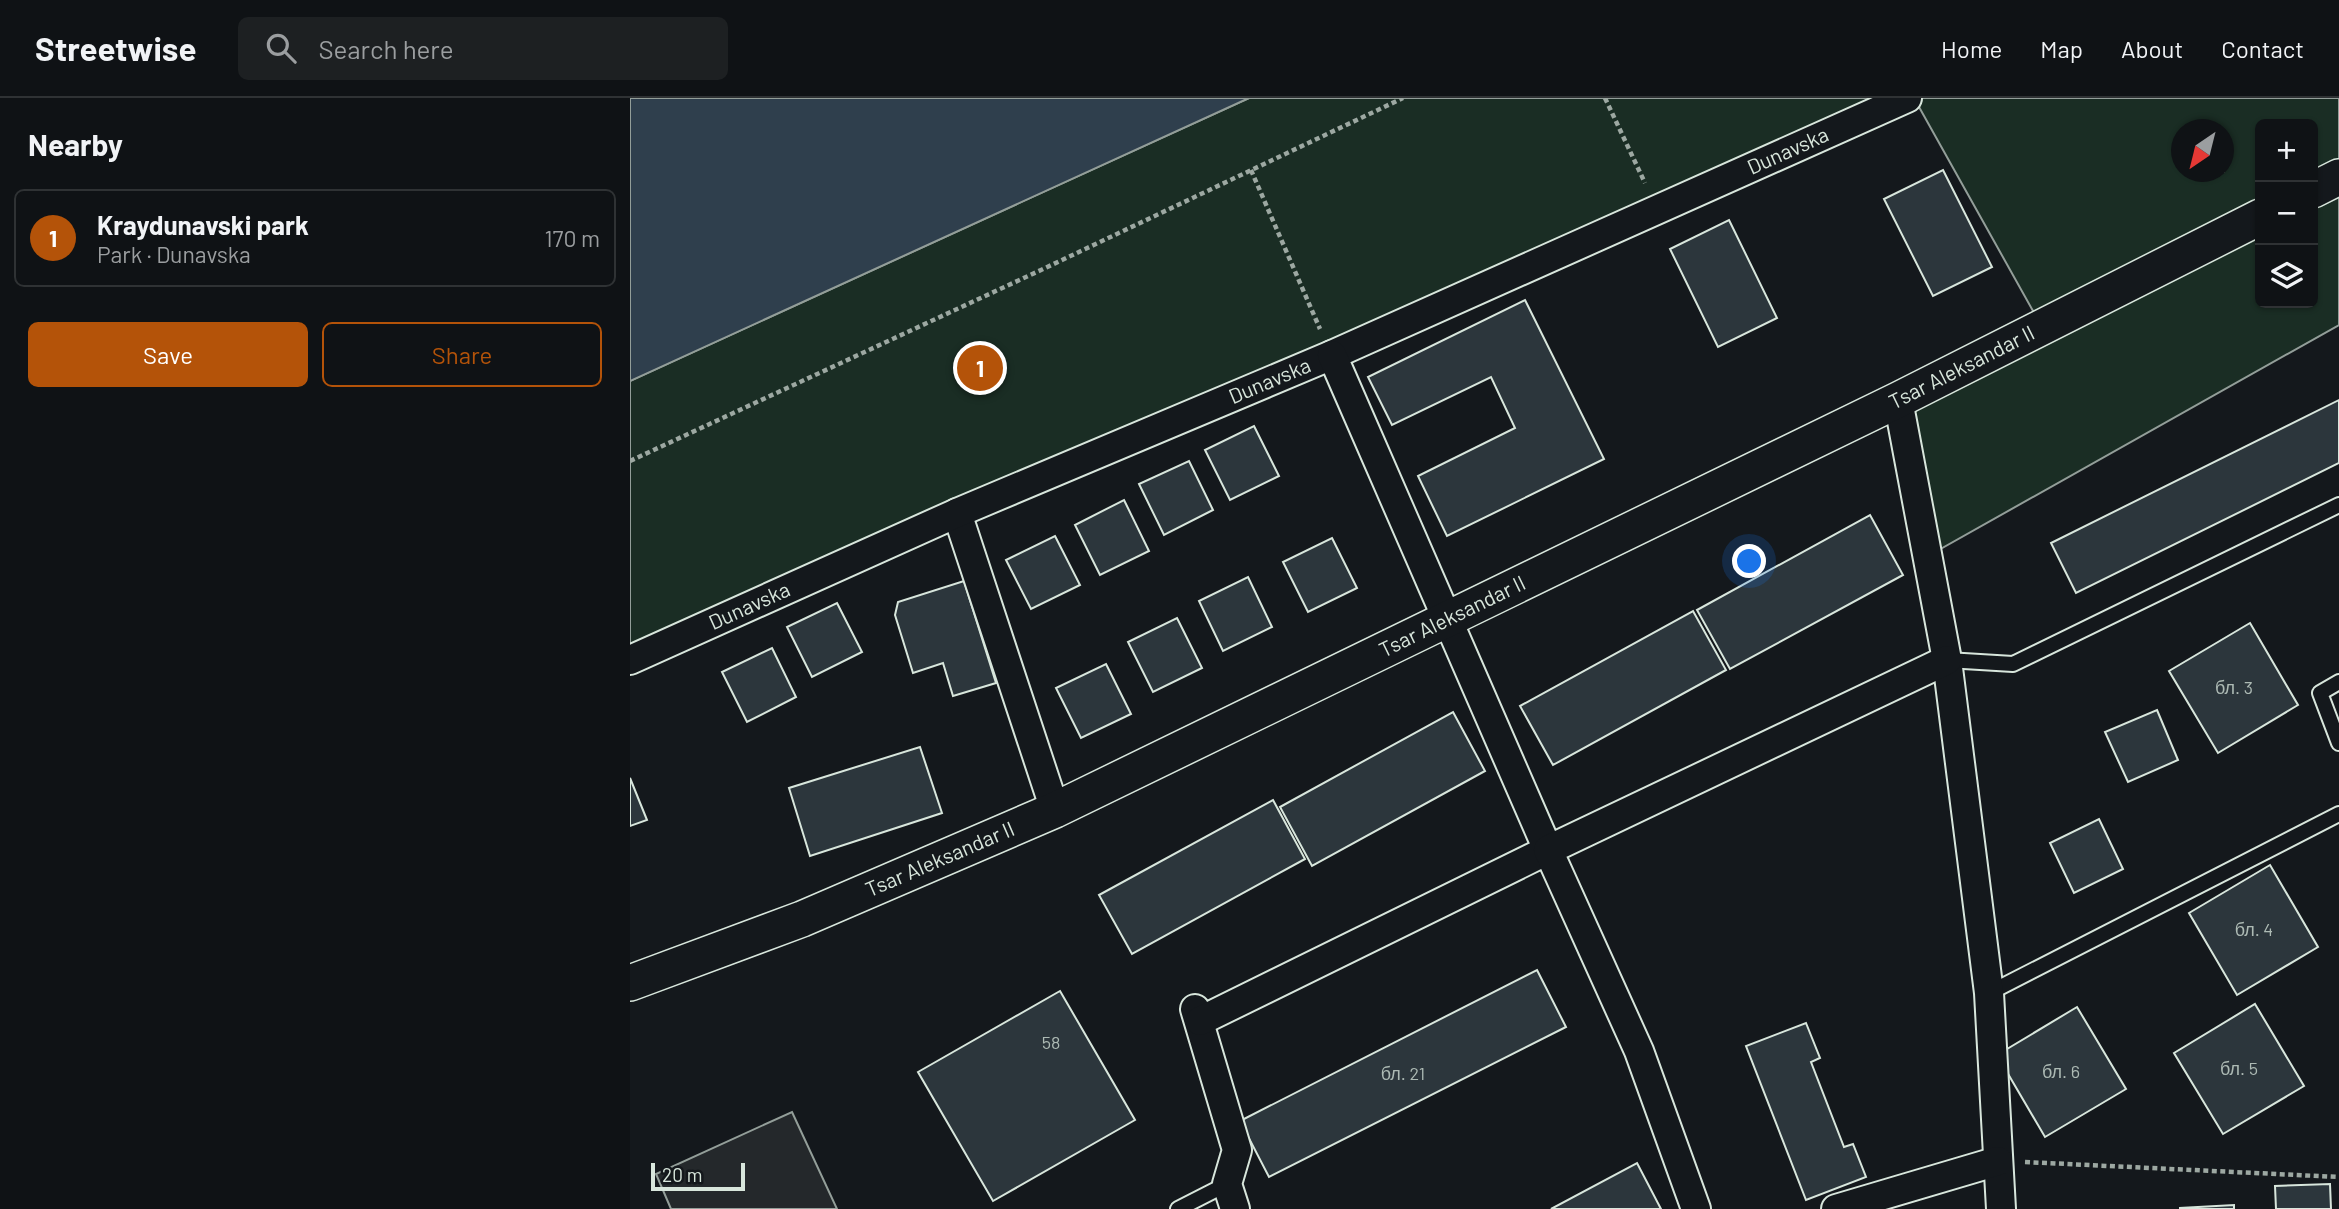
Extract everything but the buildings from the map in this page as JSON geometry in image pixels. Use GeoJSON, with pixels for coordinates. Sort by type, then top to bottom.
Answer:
{"type":"FeatureCollection","features":[{"type":"Feature","properties":{"kind":"street","name":"Dunavska"},"geometry":{"type":"LineString","coordinates":[[630,660],[957,513],[1332,355],[1907,98]]}},
{"type":"Feature","properties":{"kind":"street"},"geometry":{"type":"LineString","coordinates":[[2318,188],[2339,177]]}},
{"type":"Feature","properties":{"kind":"street","name":"Tsar Aleksandar II"},"geometry":{"type":"LineString","coordinates":[[630,983],[802,919],[1055,810],[1898,400],[2255,220]]}},
{"type":"Feature","properties":{"kind":"street"},"geometry":{"type":"LineString","coordinates":[[1332,355],[1446,619],[1639,1051],[1696,1209]]}},
{"type":"Feature","properties":{"kind":"street"},"geometry":{"type":"LineString","coordinates":[[1898,400],[1947,660],[1989,993],[2001,1209]]}},
{"type":"Feature","properties":{"kind":"street"},"geometry":{"type":"LineString","coordinates":[[957,513],[1055,810]]}},
{"type":"Feature","properties":{"kind":"street"},"geometry":{"type":"LineString","coordinates":[[1231,1197],[1237,1150],[1198,1015],[1947,660]]}},
{"type":"Feature","properties":{"kind":"street"},"geometry":{"type":"LineString","coordinates":[[1836,1209],[1998,1161]]}},
{"type":"Feature","properties":{"kind":"lane"},"geometry":{"type":"LineString","coordinates":[[1947,660],[2013,664],[2339,505]]}},
{"type":"Feature","properties":{"kind":"lane"},"geometry":{"type":"LineString","coordinates":[[2339,682],[2320,693],[2339,743]]}},
{"type":"Feature","properties":{"kind":"lane"},"geometry":{"type":"LineString","coordinates":[[1989,993],[2339,814]]}},
{"type":"Feature","properties":{"kind":"lane"},"geometry":{"type":"LineString","coordinates":[[1178,1209],[1231,1197]]}},
{"type":"Feature","properties":{"kind":"path"},"geometry":{"type":"LineString","coordinates":[[630,461],[1403,98]]}},
{"type":"Feature","properties":{"kind":"path"},"geometry":{"type":"LineString","coordinates":[[1605,98],[1658,209]]}},
{"type":"Feature","properties":{"kind":"path"},"geometry":{"type":"LineString","coordinates":[[1251,170],[1332,355]]}},
{"type":"Feature","properties":{"kind":"path"},"geometry":{"type":"LineString","coordinates":[[1998,1161],[2339,1177]]}},
{"type":"Feature","properties":{"kind":"green space"},"geometry":{"type":"Polygon","coordinates":[[[1249,98],[1907,98],[630,660],[630,381],[1249,98]]]}},
{"type":"Feature","properties":{"kind":"green space"},"geometry":{"type":"Polygon","coordinates":[[[1914,98],[2339,98],[2339,325],[1928,556],[1898,400],[2042,327],[1914,98]]]}},
{"type":"Feature","properties":{"kind":"shaded area"},"geometry":{"type":"Polygon","coordinates":[[[792,1112],[837,1209],[671,1209],[656,1174],[792,1112]]]}},
{"type":"Feature","properties":{"kind":"water"},"geometry":{"type":"Polygon","coordinates":[[[630,98],[1249,98],[630,381],[630,98]]]}},
{"type":"Feature","properties":{"kind":"place","name":"Kraydunavski park"},"geometry":{"type":"Point","coordinates":[980,368]}}]}
